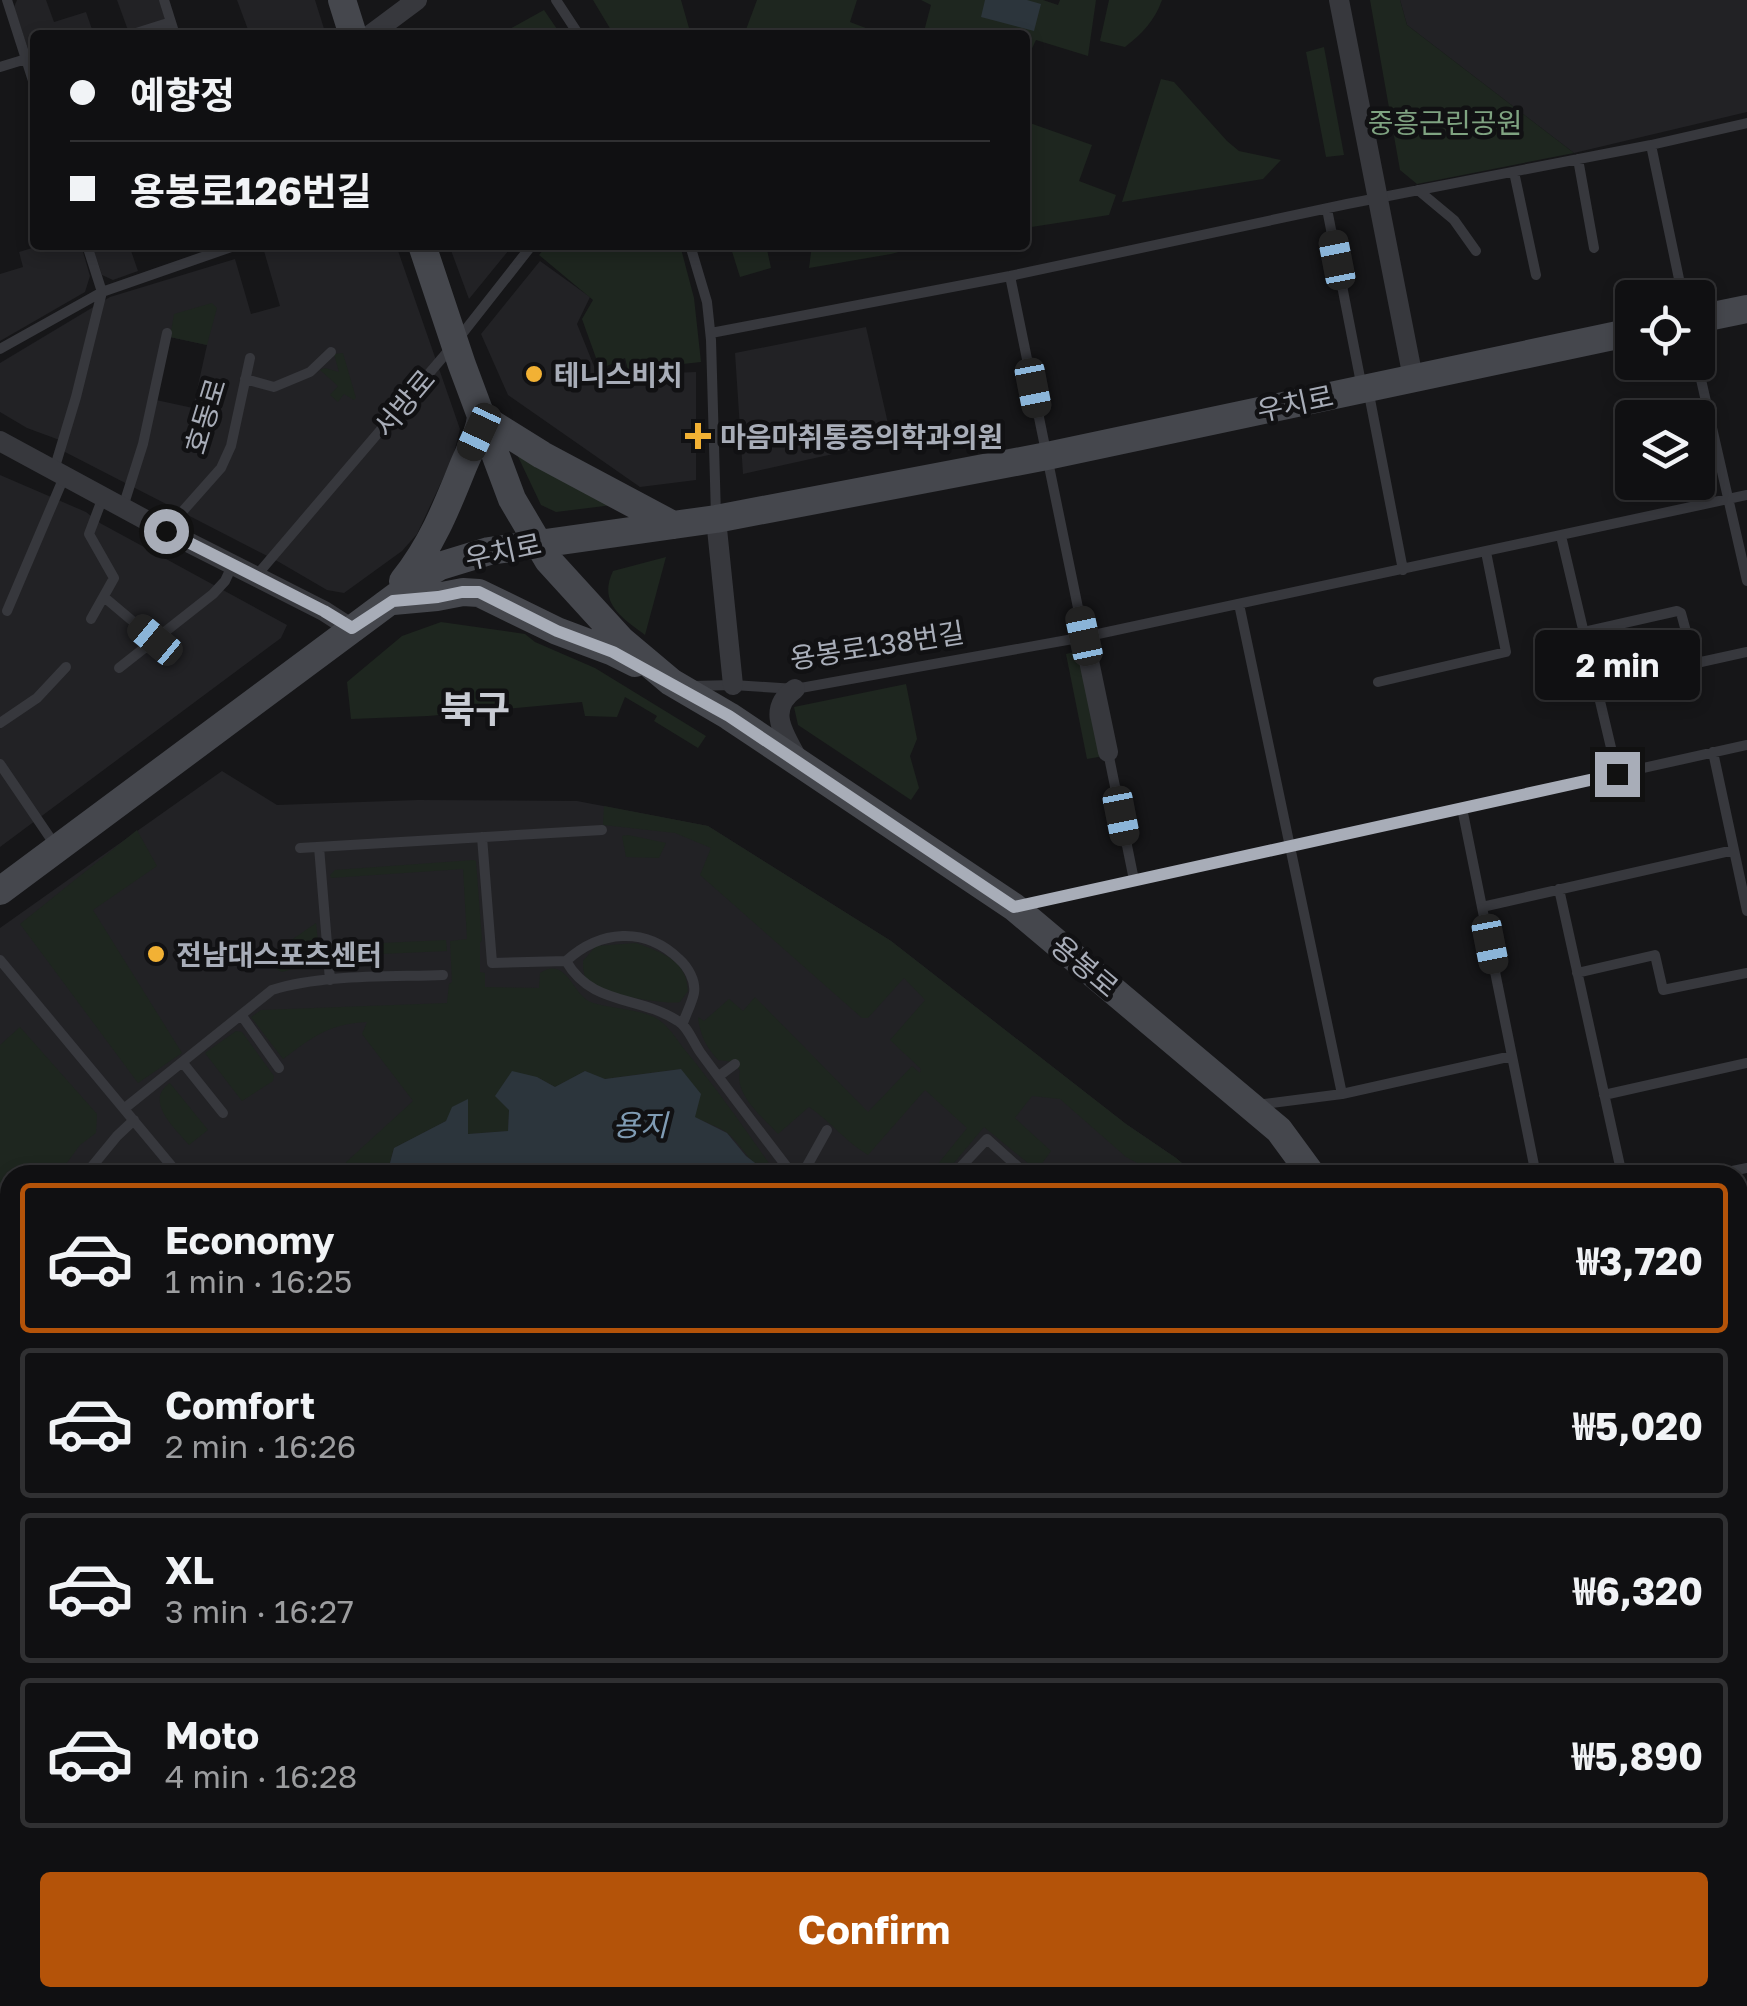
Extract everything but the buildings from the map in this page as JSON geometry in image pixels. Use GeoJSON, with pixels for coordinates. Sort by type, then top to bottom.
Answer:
{"type":"FeatureCollection","features":[{"type":"Feature","properties":{"kind":"main road"},"geometry":{"type":"LineString","coordinates":[[342,0],[352,30]]}},
{"type":"Feature","properties":{"kind":"main road","name":"서방로"},"geometry":{"type":"LineString","coordinates":[[424,250],[505,484],[536,543]]}},
{"type":"Feature","properties":{"kind":"main road"},"geometry":{"type":"LineString","coordinates":[[1715,315],[1747,308]]}},
{"type":"Feature","properties":{"kind":"main road","name":"우치로"},"geometry":{"type":"LineString","coordinates":[[0,891],[352,628],[440,566],[469,556],[716,518],[1047,456],[1615,336]]}},
{"type":"Feature","properties":{"kind":"main road"},"geometry":{"type":"LineString","coordinates":[[393,601],[441,522],[479,432],[481,416],[542,455],[673,525]]}},
{"type":"Feature","properties":{"kind":"main road","name":"용봉로"},"geometry":{"type":"LineString","coordinates":[[536,543],[565,582],[620,640],[674,684],[729,716],[1014,907],[1279,1130],[1305,1165]]}},
{"type":"Feature","properties":{"kind":"main road"},"geometry":{"type":"LineString","coordinates":[[393,601],[479,592],[674,684]]}},
{"type":"Feature","properties":{"kind":"street"},"geometry":{"type":"LineString","coordinates":[[377,30],[417,0]]}},
{"type":"Feature","properties":{"kind":"street"},"geometry":{"type":"LineString","coordinates":[[1339,0],[1413,378]]}},
{"type":"Feature","properties":{"kind":"street"},"geometry":{"type":"LineString","coordinates":[[0,441],[352,628]]}},
{"type":"Feature","properties":{"kind":"street"},"geometry":{"type":"LineString","coordinates":[[716,518],[733,685]]}},
{"type":"Feature","properties":{"kind":"street"},"geometry":{"type":"LineString","coordinates":[[1084,636],[1108,752]]}},
{"type":"Feature","properties":{"kind":"street"},"geometry":{"type":"LineString","coordinates":[[795,689],[783,697],[780,722],[801,764]]}},
{"type":"Feature","properties":{"kind":"lane"},"geometry":{"type":"LineString","coordinates":[[7,0],[30,71]]}},
{"type":"Feature","properties":{"kind":"lane"},"geometry":{"type":"LineString","coordinates":[[164,0],[174,30]]}},
{"type":"Feature","properties":{"kind":"lane"},"geometry":{"type":"LineString","coordinates":[[556,0],[575,30]]}},
{"type":"Feature","properties":{"kind":"lane"},"geometry":{"type":"LineString","coordinates":[[146,30],[171,22]]}},
{"type":"Feature","properties":{"kind":"lane"},"geometry":{"type":"LineString","coordinates":[[0,67],[26,59]]}},
{"type":"Feature","properties":{"kind":"lane"},"geometry":{"type":"LineString","coordinates":[[711,333],[1010,276],[1747,123]]}},
{"type":"Feature","properties":{"kind":"lane"},"geometry":{"type":"LineString","coordinates":[[1650,144],[1679,280]]}},
{"type":"Feature","properties":{"kind":"lane"},"geometry":{"type":"LineString","coordinates":[[1578,159],[1594,248]]}},
{"type":"Feature","properties":{"kind":"lane"},"geometry":{"type":"LineString","coordinates":[[1514,172],[1536,275]]}},
{"type":"Feature","properties":{"kind":"lane"},"geometry":{"type":"LineString","coordinates":[[1418,190],[1454,220],[1476,250]]}},
{"type":"Feature","properties":{"kind":"lane"},"geometry":{"type":"LineString","coordinates":[[1327,209],[1365,389]]}},
{"type":"Feature","properties":{"kind":"lane"},"geometry":{"type":"LineString","coordinates":[[7,612],[60,473],[102,292],[89,250]]}},
{"type":"Feature","properties":{"kind":"lane"},"geometry":{"type":"LineString","coordinates":[[0,350],[102,292],[223,250]]}},
{"type":"Feature","properties":{"kind":"lane"},"geometry":{"type":"LineString","coordinates":[[455,343],[528,250]]}},
{"type":"Feature","properties":{"kind":"lane"},"geometry":{"type":"LineString","coordinates":[[691,250],[707,302],[711,333],[716,518]]}},
{"type":"Feature","properties":{"kind":"lane"},"geometry":{"type":"LineString","coordinates":[[1010,276],[1084,636]]}},
{"type":"Feature","properties":{"kind":"lane","name":"호동로"},"geometry":{"type":"LineString","coordinates":[[123,508],[143,444],[166,333]]}},
{"type":"Feature","properties":{"kind":"lane","name":"서방로"},"geometry":{"type":"LineString","coordinates":[[256,576],[455,343]]}},
{"type":"Feature","properties":{"kind":"lane"},"geometry":{"type":"LineString","coordinates":[[245,379],[274,387],[310,372],[330,352]]}},
{"type":"Feature","properties":{"kind":"lane","name":"호동로"},"geometry":{"type":"LineString","coordinates":[[166,531],[221,468],[231,446],[250,358]]}},
{"type":"Feature","properties":{"kind":"lane"},"geometry":{"type":"LineString","coordinates":[[1701,380],[1747,581]]}},
{"type":"Feature","properties":{"kind":"lane","name":"우치로"},"geometry":{"type":"LineString","coordinates":[[1365,389],[1403,570]]}},
{"type":"Feature","properties":{"kind":"lane","name":"용봉로138번길"},"geometry":{"type":"LineString","coordinates":[[674,684],[795,689],[1084,636],[1747,495]]}},
{"type":"Feature","properties":{"kind":"lane"},"geometry":{"type":"LineString","coordinates":[[90,619],[114,578],[89,534],[103,497]]}},
{"type":"Feature","properties":{"kind":"lane"},"geometry":{"type":"LineString","coordinates":[[1561,536],[1617,774]]}},
{"type":"Feature","properties":{"kind":"lane"},"geometry":{"type":"LineString","coordinates":[[1378,682],[1506,652],[1486,552]]}},
{"type":"Feature","properties":{"kind":"lane"},"geometry":{"type":"LineString","coordinates":[[119,668],[213,594],[225,581],[232,564]]}},
{"type":"Feature","properties":{"kind":"lane"},"geometry":{"type":"LineString","coordinates":[[104,597],[155,640]]}},
{"type":"Feature","properties":{"kind":"lane"},"geometry":{"type":"LineString","coordinates":[[1239,604],[1342,1094]]}},
{"type":"Feature","properties":{"kind":"lane"},"geometry":{"type":"LineString","coordinates":[[1584,632],[1677,611],[1681,613],[1692,657],[1701,662],[1747,652]]}},
{"type":"Feature","properties":{"kind":"lane"},"geometry":{"type":"LineString","coordinates":[[0,723],[36,698],[66,667]]}},
{"type":"Feature","properties":{"kind":"lane"},"geometry":{"type":"LineString","coordinates":[[1014,907],[1747,745]]}},
{"type":"Feature","properties":{"kind":"lane"},"geometry":{"type":"LineString","coordinates":[[1108,752],[1134,880]]}},
{"type":"Feature","properties":{"kind":"lane"},"geometry":{"type":"LineString","coordinates":[[1713,752],[1747,911]]}},
{"type":"Feature","properties":{"kind":"lane"},"geometry":{"type":"LineString","coordinates":[[0,764],[58,849]]}},
{"type":"Feature","properties":{"kind":"lane"},"geometry":{"type":"LineString","coordinates":[[1462,808],[1534,1165]]}},
{"type":"Feature","properties":{"kind":"lane"},"geometry":{"type":"LineString","coordinates":[[300,848],[602,830]]}},
{"type":"Feature","properties":{"kind":"lane"},"geometry":{"type":"LineString","coordinates":[[482,837],[492,963],[566,961],[580,948],[606,938],[638,935],[668,948],[689,968],[695,991],[683,1023]]}},
{"type":"Feature","properties":{"kind":"lane"},"geometry":{"type":"LineString","coordinates":[[320,847],[330,980]]}},
{"type":"Feature","properties":{"kind":"lane"},"geometry":{"type":"LineString","coordinates":[[1482,907],[1734,850]]}},
{"type":"Feature","properties":{"kind":"lane"},"geometry":{"type":"LineString","coordinates":[[1559,889],[1620,1165]]}},
{"type":"Feature","properties":{"kind":"lane"},"geometry":{"type":"LineString","coordinates":[[1578,973],[1655,955],[1663,990],[1747,973]]}},
{"type":"Feature","properties":{"kind":"lane"},"geometry":{"type":"LineString","coordinates":[[0,960],[171,1165]]}},
{"type":"Feature","properties":{"kind":"lane"},"geometry":{"type":"LineString","coordinates":[[566,961],[580,981],[594,992],[652,1007],[683,1023],[786,1165]]}},
{"type":"Feature","properties":{"kind":"lane"},"geometry":{"type":"LineString","coordinates":[[125,1108],[272,990],[330,980],[444,975]]}},
{"type":"Feature","properties":{"kind":"lane"},"geometry":{"type":"LineString","coordinates":[[242,1016],[280,1068]]}},
{"type":"Feature","properties":{"kind":"lane"},"geometry":{"type":"LineString","coordinates":[[1250,1105],[1342,1094],[1512,1056]]}},
{"type":"Feature","properties":{"kind":"lane"},"geometry":{"type":"LineString","coordinates":[[183,1063],[223,1113]]}},
{"type":"Feature","properties":{"kind":"lane"},"geometry":{"type":"LineString","coordinates":[[1604,1095],[1747,1063]]}},
{"type":"Feature","properties":{"kind":"lane"},"geometry":{"type":"LineString","coordinates":[[719,1076],[736,1064]]}},
{"type":"Feature","properties":{"kind":"lane"},"geometry":{"type":"LineString","coordinates":[[93,1165],[134,1120]]}},
{"type":"Feature","properties":{"kind":"lane"},"geometry":{"type":"LineString","coordinates":[[808,1165],[827,1130]]}},
{"type":"Feature","properties":{"kind":"lane"},"geometry":{"type":"LineString","coordinates":[[962,1165],[986,1139],[1016,1165]]}},
{"type":"Feature","properties":{"kind":"shaded area"},"geometry":{"type":"Polygon","coordinates":[[[17,0],[46,0],[54,22],[86,12],[92,30],[30,30],[30,55],[14,7],[17,0]]]}},
{"type":"Feature","properties":{"kind":"shaded area"},"geometry":{"type":"Polygon","coordinates":[[[117,0],[159,0],[165,19],[128,30],[117,0]]]}},
{"type":"Feature","properties":{"kind":"shaded area"},"geometry":{"type":"Polygon","coordinates":[[[237,0],[315,0],[324,30],[248,30],[237,0]]]}},
{"type":"Feature","properties":{"kind":"shaded area"},"geometry":{"type":"Polygon","coordinates":[[[1400,0],[1747,0],[1747,112],[1574,153],[1407,25],[1400,0]]]}},
{"type":"Feature","properties":{"kind":"shaded area"},"geometry":{"type":"Polygon","coordinates":[[[82,250],[90,276],[85,292],[0,341],[0,274],[23,267],[19,252],[82,250]]]}},
{"type":"Feature","properties":{"kind":"shaded area"},"geometry":{"type":"Polygon","coordinates":[[[94,250],[131,250],[138,271],[113,280],[102,275],[94,250]]]}},
{"type":"Feature","properties":{"kind":"shaded area"},"geometry":{"type":"Polygon","coordinates":[[[398,250],[460,429],[453,457],[417,534],[402,551],[344,593],[327,590],[65,452],[65,442],[27,428],[0,412],[0,363],[110,297],[235,259],[251,314],[280,306],[264,251],[398,250]],[[170,337],[156,400],[193,408],[207,345],[170,337]]]}},
{"type":"Feature","properties":{"kind":"shaded area"},"geometry":{"type":"Polygon","coordinates":[[[451,250],[509,250],[469,299],[451,250]]]}},
{"type":"Feature","properties":{"kind":"shaded area"},"geometry":{"type":"Polygon","coordinates":[[[540,261],[590,297],[577,324],[598,376],[696,372],[696,480],[640,487],[508,395],[481,334],[540,261]]]}},
{"type":"Feature","properties":{"kind":"shaded area"},"geometry":{"type":"Polygon","coordinates":[[[866,327],[892,441],[743,474],[735,353],[866,327]]]}},
{"type":"Feature","properties":{"kind":"shaded area"},"geometry":{"type":"Polygon","coordinates":[[[0,475],[86,512],[287,625],[281,638],[0,847],[0,475]]]}},
{"type":"Feature","properties":{"kind":"shaded area"},"geometry":{"type":"Polygon","coordinates":[[[222,771],[277,805],[418,800],[577,801],[708,826],[891,941],[1184,1165],[0,1165],[0,928],[222,771]]]}},
{"type":"Feature","properties":{"kind":"green space"},"geometry":{"type":"Polygon","coordinates":[[[593,0],[681,0],[690,30],[611,30],[593,0]]]}},
{"type":"Feature","properties":{"kind":"green space"},"geometry":{"type":"Polygon","coordinates":[[[757,0],[857,0],[850,22],[871,30],[746,30],[757,0]]]}},
{"type":"Feature","properties":{"kind":"green space"},"geometry":{"type":"Polygon","coordinates":[[[921,0],[1043,0],[1058,5],[1060,0],[1096,0],[1088,56],[1036,40],[1030,53],[1030,30],[924,30],[931,5],[921,0]]]}},
{"type":"Feature","properties":{"kind":"green space"},"geometry":{"type":"Polygon","coordinates":[[[1109,0],[1162,0],[1147,26],[1125,47],[1100,41],[1109,0]]]}},
{"type":"Feature","properties":{"kind":"green space","name":"중흥근린공원"},"geometry":{"type":"Polygon","coordinates":[[[1370,0],[1400,0],[1407,25],[1574,153],[1417,184],[1400,170],[1370,0]]]}},
{"type":"Feature","properties":{"kind":"green space"},"geometry":{"type":"Polygon","coordinates":[[[544,10],[558,30],[508,30],[544,10]]]}},
{"type":"Feature","properties":{"kind":"green space"},"geometry":{"type":"Polygon","coordinates":[[[1324,47],[1344,155],[1326,157],[1306,52],[1324,47]]]}},
{"type":"Feature","properties":{"kind":"green space"},"geometry":{"type":"Polygon","coordinates":[[[1161,79],[1174,82],[1239,151],[1281,160],[1263,179],[1122,202],[1161,79]]]}},
{"type":"Feature","properties":{"kind":"green space"},"geometry":{"type":"Polygon","coordinates":[[[1030,123],[1092,145],[1079,181],[1116,195],[1109,215],[1030,227],[1030,123]]]}},
{"type":"Feature","properties":{"kind":"green space"},"geometry":{"type":"Polygon","coordinates":[[[543,250],[681,250],[694,298],[701,362],[628,370],[625,358],[600,369],[582,319],[593,300],[539,255],[543,250]]]}},
{"type":"Feature","properties":{"kind":"green space"},"geometry":{"type":"Polygon","coordinates":[[[732,250],[767,250],[771,268],[740,277],[732,250]]]}},
{"type":"Feature","properties":{"kind":"green space"},"geometry":{"type":"Polygon","coordinates":[[[811,250],[907,250],[891,254],[809,268],[811,250]]]}},
{"type":"Feature","properties":{"kind":"green space"},"geometry":{"type":"Polygon","coordinates":[[[212,303],[217,308],[207,345],[170,337],[174,314],[212,303]]]}},
{"type":"Feature","properties":{"kind":"green space"},"geometry":{"type":"Polygon","coordinates":[[[343,353],[356,398],[344,394],[338,402],[330,395],[338,386],[320,370],[339,372],[334,354],[343,353]]]}},
{"type":"Feature","properties":{"kind":"green space"},"geometry":{"type":"Polygon","coordinates":[[[513,446],[621,504],[556,512],[541,505],[513,446]]]}},
{"type":"Feature","properties":{"kind":"green space"},"geometry":{"type":"Polygon","coordinates":[[[666,557],[645,635],[614,608],[609,582],[613,571],[666,557]]]}},
{"type":"Feature","properties":{"kind":"green space"},"geometry":{"type":"Polygon","coordinates":[[[441,622],[525,634],[595,668],[706,736],[698,748],[654,721],[657,716],[625,697],[617,717],[585,716],[582,702],[351,719],[347,682],[402,636],[441,622]]]}},
{"type":"Feature","properties":{"kind":"green space"},"geometry":{"type":"Polygon","coordinates":[[[1082,650],[1104,756],[1087,759],[1066,654],[1082,650]]]}},
{"type":"Feature","properties":{"kind":"green space"},"geometry":{"type":"Polygon","coordinates":[[[906,684],[917,739],[910,756],[919,788],[911,800],[798,725],[794,707],[906,684]]]}},
{"type":"Feature","properties":{"kind":"green space"},"geometry":{"type":"Polygon","coordinates":[[[604,806],[708,826],[891,941],[1184,1165],[1141,1165],[1126,1157],[1060,1099],[1032,1096],[1015,1118],[1051,1151],[1041,1165],[1030,1165],[984,1127],[952,1165],[937,1165],[967,1128],[925,1090],[868,1155],[809,1107],[778,1134],[745,1097],[740,1071],[734,1062],[718,1060],[710,1050],[698,1017],[704,1021],[729,999],[743,1011],[755,997],[868,1112],[912,1066],[920,1073],[921,1069],[890,1040],[925,1000],[904,978],[868,1018],[862,1018],[700,875],[711,848],[675,833],[603,825],[604,806]]]}},
{"type":"Feature","properties":{"kind":"green space"},"geometry":{"type":"Polygon","coordinates":[[[137,830],[157,866],[93,910],[182,1053],[138,1083],[20,924],[137,830]]]}},
{"type":"Feature","properties":{"kind":"green space"},"geometry":{"type":"Polygon","coordinates":[[[622,836],[666,843],[659,858],[626,857],[622,836]]]}},
{"type":"Feature","properties":{"kind":"green space"},"geometry":{"type":"Polygon","coordinates":[[[476,861],[482,940],[480,972],[485,973],[485,987],[539,988],[540,973],[556,969],[587,1000],[659,1020],[709,1080],[770,1165],[756,1165],[726,1132],[694,1117],[681,1069],[604,1079],[585,1071],[555,1087],[537,1077],[509,1110],[508,1131],[468,1134],[467,1100],[446,1121],[394,1148],[388,1165],[343,1165],[413,1101],[362,1034],[367,1022],[331,1029],[283,1059],[251,1017],[261,1010],[447,1003],[452,982],[450,941],[467,939],[463,869],[331,878],[335,870],[476,861]]]}},
{"type":"Feature","properties":{"kind":"green space"},"geometry":{"type":"Polygon","coordinates":[[[316,923],[320,961],[282,972],[276,969],[267,957],[316,923]]]}},
{"type":"Feature","properties":{"kind":"green space"},"geometry":{"type":"Polygon","coordinates":[[[446,940],[447,951],[338,956],[338,945],[446,940]]]}},
{"type":"Feature","properties":{"kind":"green space"},"geometry":{"type":"Polygon","coordinates":[[[636,943],[664,954],[681,968],[688,991],[680,1002],[621,995],[586,978],[583,961],[596,946],[636,943]]]}},
{"type":"Feature","properties":{"kind":"green space"},"geometry":{"type":"Polygon","coordinates":[[[20,1027],[97,1114],[96,1133],[80,1145],[65,1165],[0,1165],[0,1045],[20,1027]]]}},
{"type":"Feature","properties":{"kind":"green space"},"geometry":{"type":"Polygon","coordinates":[[[236,1031],[242,1032],[274,1076],[273,1081],[242,1101],[205,1053],[236,1031]]]}},
{"type":"Feature","properties":{"kind":"green space"},"geometry":{"type":"Polygon","coordinates":[[[170,1083],[208,1130],[189,1145],[161,1106],[163,1090],[170,1083]]]}},
{"type":"Feature","properties":{"kind":"water"},"geometry":{"type":"Polygon","coordinates":[[[985,0],[1041,4],[1034,31],[981,17],[985,0]]]}},
{"type":"Feature","properties":{"kind":"water","name":"용지"},"geometry":{"type":"Polygon","coordinates":[[[681,1069],[701,1094],[695,1117],[727,1133],[758,1165],[388,1165],[394,1148],[446,1121],[452,1107],[468,1099],[468,1134],[508,1131],[509,1110],[495,1096],[512,1071],[537,1077],[555,1087],[585,1071],[605,1079],[681,1069]]]}},
{"type":"Feature","properties":{"kind":"place","name":"테니스비치"},"geometry":{"type":"Point","coordinates":[534,374]}},
{"type":"Feature","properties":{"kind":"place","name":"마음마취통증의학과의원"},"geometry":{"type":"Point","coordinates":[698,436]}},
{"type":"Feature","properties":{"kind":"place","name":"전남대스포츠센터"},"geometry":{"type":"Point","coordinates":[156,954]}},
{"type":"Feature","properties":{"kind":"district","name":"북구"},"geometry":{"type":"Point","coordinates":[475,708]}},
{"type":"Feature","properties":{"kind":"route"},"geometry":{"type":"LineString","coordinates":[[166,531],[352,628],[393,601],[479,592],[502,602],[557,631],[634,662],[729,716],[1014,907],[1617,774]]}}]}
